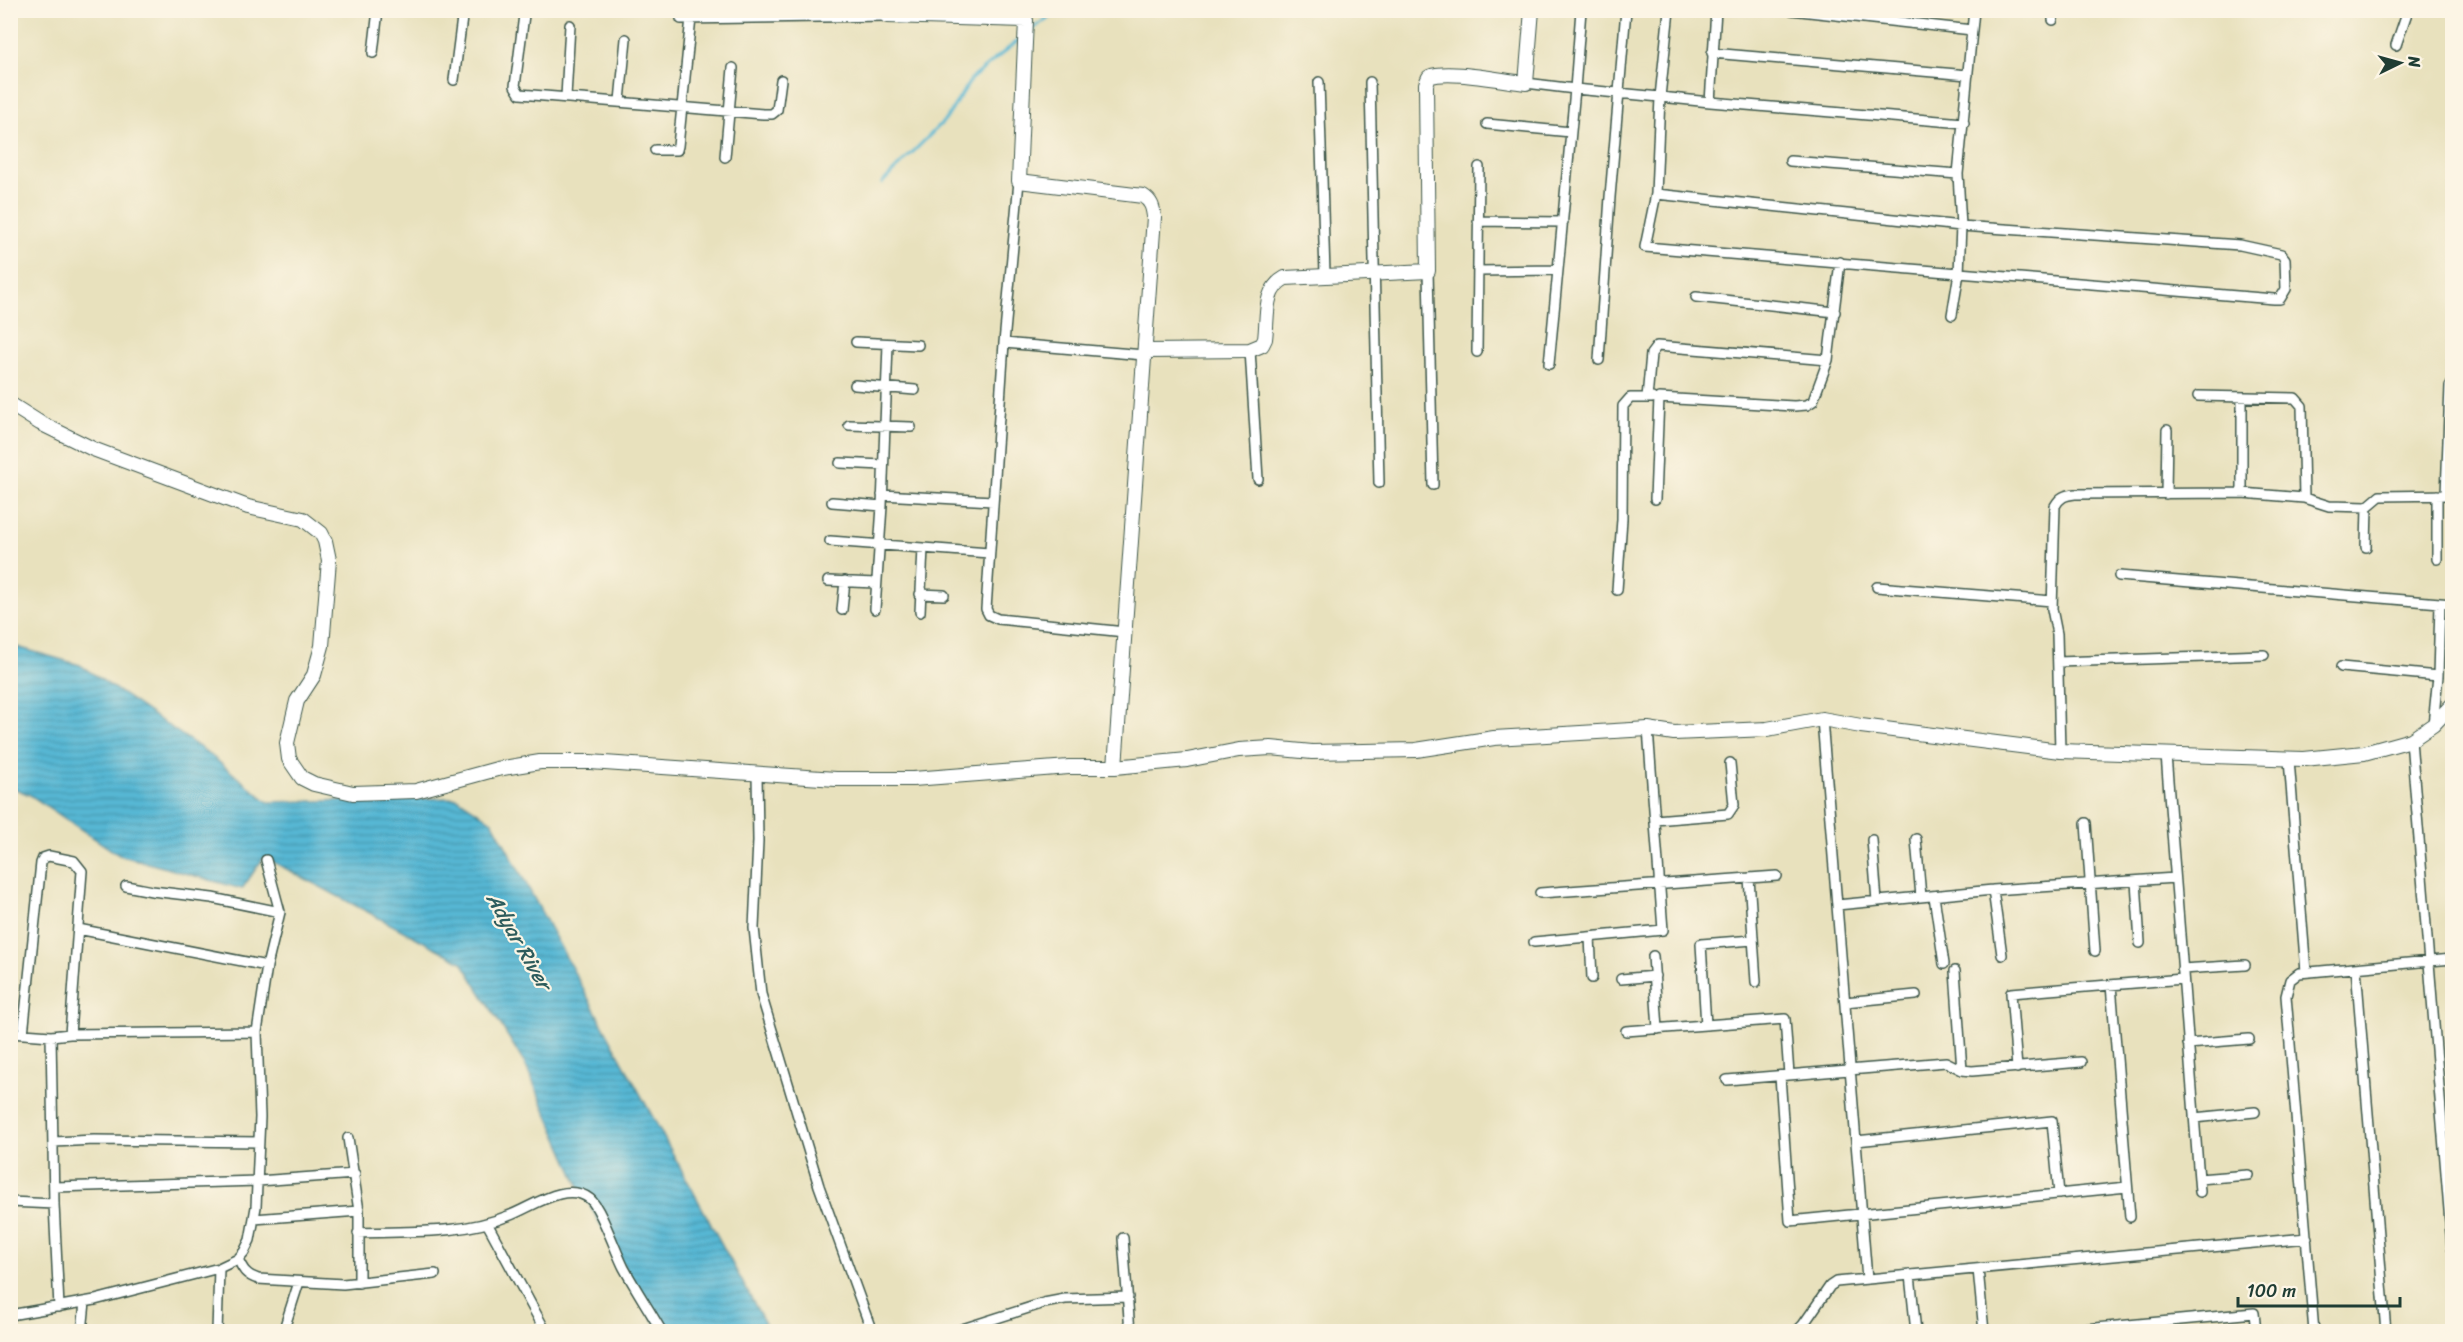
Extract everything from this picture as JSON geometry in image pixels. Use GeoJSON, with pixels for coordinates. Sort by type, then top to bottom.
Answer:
{"type":"FeatureCollection","features":[{"type":"Feature","properties":{"kind":"street"},"geometry":{"type":"LineString","coordinates":[[373,53],[378,10]]}},
{"type":"Feature","properties":{"kind":"street"},"geometry":{"type":"LineString","coordinates":[[454,80],[463,10]]}},
{"type":"Feature","properties":{"kind":"street"},"geometry":{"type":"LineString","coordinates":[[523,10],[515,80],[516,91],[520,94],[772,114],[777,110],[782,80]]}},
{"type":"Feature","properties":{"kind":"street"},"geometry":{"type":"LineString","coordinates":[[1526,83],[1532,10]]}},
{"type":"Feature","properties":{"kind":"street"},"geometry":{"type":"LineString","coordinates":[[1549,364],[1581,10]]}},
{"type":"Feature","properties":{"kind":"street"},"geometry":{"type":"LineString","coordinates":[[1599,360],[1626,10]]}},
{"type":"Feature","properties":{"kind":"street"},"geometry":{"type":"LineString","coordinates":[[1656,194],[1961,226],[2200,241],[2274,250],[2285,258],[2286,289],[2280,299],[2274,299],[1645,247],[1656,194],[1660,97],[1670,10]]}},
{"type":"Feature","properties":{"kind":"street"},"geometry":{"type":"LineString","coordinates":[[1710,102],[1716,10]]}},
{"type":"Feature","properties":{"kind":"street"},"geometry":{"type":"LineString","coordinates":[[1791,10],[1972,30]]}},
{"type":"Feature","properties":{"kind":"street"},"geometry":{"type":"LineString","coordinates":[[1952,315],[1959,273],[1961,226],[1958,174],[1974,10]]}},
{"type":"Feature","properties":{"kind":"street"},"geometry":{"type":"LineString","coordinates":[[2396,45],[2408,10]]}},
{"type":"Feature","properties":{"kind":"street"},"geometry":{"type":"LineString","coordinates":[[655,150],[676,150],[682,108],[686,18],[887,13],[1026,15],[1018,181],[1004,344],[986,609],[989,615],[998,619],[1125,632]]}},
{"type":"Feature","properties":{"kind":"street"},"geometry":{"type":"LineString","coordinates":[[566,97],[570,25]]}},
{"type":"Feature","properties":{"kind":"street"},"geometry":{"type":"LineString","coordinates":[[620,101],[626,39]]}},
{"type":"Feature","properties":{"kind":"street"},"geometry":{"type":"LineString","coordinates":[[1712,53],[1968,75]]}},
{"type":"Feature","properties":{"kind":"street"},"geometry":{"type":"LineString","coordinates":[[725,157],[733,68]]}},
{"type":"Feature","properties":{"kind":"street"},"geometry":{"type":"LineString","coordinates":[[1433,485],[1426,84],[1429,77],[1436,74],[1450,74],[1620,94],[1964,123]]}},
{"type":"Feature","properties":{"kind":"street"},"geometry":{"type":"LineString","coordinates":[[1319,82],[1325,274]]}},
{"type":"Feature","properties":{"kind":"street"},"geometry":{"type":"LineString","coordinates":[[1370,82],[1379,483]]}},
{"type":"Feature","properties":{"kind":"street"},"geometry":{"type":"LineString","coordinates":[[1487,124],[1571,132]]}},
{"type":"Feature","properties":{"kind":"street"},"geometry":{"type":"LineString","coordinates":[[1790,161],[1958,174]]}},
{"type":"Feature","properties":{"kind":"street"},"geometry":{"type":"LineString","coordinates":[[1477,352],[1479,166]]}},
{"type":"Feature","properties":{"kind":"street"},"geometry":{"type":"LineString","coordinates":[[1018,181],[1143,196],[1149,200],[1154,217],[1115,767]]}},
{"type":"Feature","properties":{"kind":"street"},"geometry":{"type":"LineString","coordinates":[[1478,220],[1563,222]]}},
{"type":"Feature","properties":{"kind":"street"},"geometry":{"type":"LineString","coordinates":[[1617,590],[1622,519],[1623,406],[1630,398],[1807,405],[1813,401],[1828,360],[1840,262]]}},
{"type":"Feature","properties":{"kind":"street"},"geometry":{"type":"LineString","coordinates":[[1479,271],[1558,270]]}},
{"type":"Feature","properties":{"kind":"street"},"geometry":{"type":"LineString","coordinates":[[1004,344],[1144,353],[1250,350],[1262,345],[1265,339],[1271,290],[1275,283],[1285,278],[1325,274],[1428,271]]}},
{"type":"Feature","properties":{"kind":"street"},"geometry":{"type":"LineString","coordinates":[[1696,297],[1835,312]]}},
{"type":"Feature","properties":{"kind":"street"},"geometry":{"type":"LineString","coordinates":[[856,342],[918,345]]}},
{"type":"Feature","properties":{"kind":"street"},"geometry":{"type":"LineString","coordinates":[[875,609],[882,506],[888,344]]}},
{"type":"Feature","properties":{"kind":"street"},"geometry":{"type":"LineString","coordinates":[[1647,398],[1651,354],[1657,346],[1828,360]]}},
{"type":"Feature","properties":{"kind":"street"},"geometry":{"type":"LineString","coordinates":[[1250,350],[1258,479]]}},
{"type":"Feature","properties":{"kind":"street"},"geometry":{"type":"LineString","coordinates":[[855,385],[915,390]]}},
{"type":"Feature","properties":{"kind":"street"},"geometry":{"type":"LineString","coordinates":[[2437,559],[2445,495],[2450,386]]}},
{"type":"Feature","properties":{"kind":"street"},"geometry":{"type":"LineString","coordinates":[[2198,396],[2295,398],[2299,400],[2304,498]]}},
{"type":"Feature","properties":{"kind":"street"},"geometry":{"type":"LineString","coordinates":[[2242,397],[2242,493]]}},
{"type":"Feature","properties":{"kind":"street"},"geometry":{"type":"LineString","coordinates":[[1655,499],[1659,398]]}},
{"type":"Feature","properties":{"kind":"street"},"geometry":{"type":"LineString","coordinates":[[10,404],[40,423],[93,448],[248,507],[303,519],[321,533],[326,541],[329,560],[322,646],[314,675],[297,701],[287,743],[289,759],[302,778],[314,784],[353,793],[416,791],[497,769],[540,762],[590,762],[836,779],[913,779],[1069,767],[1115,767],[1187,760],[1239,750],[1271,748],[1312,752],[1416,750],[1494,738],[1648,729],[1674,733],[1767,729],[1822,719],[2060,751],[2289,760],[2364,753],[2411,740],[2433,725],[2452,705]]}},
{"type":"Feature","properties":{"kind":"street"},"geometry":{"type":"LineString","coordinates":[[849,425],[911,427]]}},
{"type":"Feature","properties":{"kind":"street"},"geometry":{"type":"LineString","coordinates":[[2166,494],[2167,430]]}},
{"type":"Feature","properties":{"kind":"street"},"geometry":{"type":"LineString","coordinates":[[840,463],[883,465]]}},
{"type":"Feature","properties":{"kind":"street"},"geometry":{"type":"LineString","coordinates":[[2060,751],[2058,662],[2052,601],[2055,506],[2059,499],[2075,494],[2242,493],[2304,498],[2329,506],[2367,507],[2380,496],[2445,495]]}},
{"type":"Feature","properties":{"kind":"street"},"geometry":{"type":"LineString","coordinates":[[882,495],[993,501]]}},
{"type":"Feature","properties":{"kind":"street"},"geometry":{"type":"LineString","coordinates":[[832,502],[882,506]]}},
{"type":"Feature","properties":{"kind":"street"},"geometry":{"type":"LineString","coordinates":[[2366,548],[2367,507]]}},
{"type":"Feature","properties":{"kind":"street"},"geometry":{"type":"LineString","coordinates":[[830,541],[989,553]]}},
{"type":"Feature","properties":{"kind":"street"},"geometry":{"type":"LineString","coordinates":[[920,612],[922,548]]}},
{"type":"Feature","properties":{"kind":"street"},"geometry":{"type":"LineString","coordinates":[[2119,576],[2452,604]]}},
{"type":"Feature","properties":{"kind":"street"},"geometry":{"type":"LineString","coordinates":[[828,580],[876,583]]}},
{"type":"Feature","properties":{"kind":"street"},"geometry":{"type":"LineString","coordinates":[[842,610],[845,581]]}},
{"type":"Feature","properties":{"kind":"street"},"geometry":{"type":"LineString","coordinates":[[1877,586],[2052,601]]}},
{"type":"Feature","properties":{"kind":"street"},"geometry":{"type":"LineString","coordinates":[[920,594],[944,595]]}},
{"type":"Feature","properties":{"kind":"street"},"geometry":{"type":"LineString","coordinates":[[2433,725],[2438,676],[2440,603]]}},
{"type":"Feature","properties":{"kind":"street"},"geometry":{"type":"LineString","coordinates":[[2058,662],[2264,655]]}},
{"type":"Feature","properties":{"kind":"street"},"geometry":{"type":"LineString","coordinates":[[2341,667],[2438,676]]}},
{"type":"Feature","properties":{"kind":"street"},"geometry":{"type":"LineString","coordinates":[[1822,719],[1867,1279]]}},
{"type":"Feature","properties":{"kind":"street"},"geometry":{"type":"LineString","coordinates":[[1534,942],[1663,930],[1648,729]]}},
{"type":"Feature","properties":{"kind":"street"},"geometry":{"type":"LineString","coordinates":[[2411,740],[2452,1247]]}},
{"type":"Feature","properties":{"kind":"street"},"geometry":{"type":"LineString","coordinates":[[2166,755],[2200,1192]]}},
{"type":"Feature","properties":{"kind":"street"},"geometry":{"type":"LineString","coordinates":[[2289,760],[2306,972]]}},
{"type":"Feature","properties":{"kind":"street"},"geometry":{"type":"LineString","coordinates":[[1655,820],[1728,814],[1734,805],[1730,763]]}},
{"type":"Feature","properties":{"kind":"street"},"geometry":{"type":"LineString","coordinates":[[757,773],[758,841],[754,928],[761,994],[819,1186],[872,1332]]}},
{"type":"Feature","properties":{"kind":"street"},"geometry":{"type":"LineString","coordinates":[[2086,823],[2095,951]]}},
{"type":"Feature","properties":{"kind":"street"},"geometry":{"type":"LineString","coordinates":[[1916,839],[1921,897]]}},
{"type":"Feature","properties":{"kind":"street"},"geometry":{"type":"LineString","coordinates":[[1872,840],[1877,902]]}},
{"type":"Feature","properties":{"kind":"street"},"geometry":{"type":"LineString","coordinates":[[23,1034],[41,863],[43,858],[49,856],[74,861],[82,871],[70,1034]]}},
{"type":"Feature","properties":{"kind":"street"},"geometry":{"type":"LineString","coordinates":[[11,1317],[85,1302],[219,1268],[238,1259],[244,1252],[250,1240],[258,1181],[257,1032],[267,966],[280,912],[266,860]]}},
{"type":"Feature","properties":{"kind":"street"},"geometry":{"type":"LineString","coordinates":[[1540,893],[1777,876]]}},
{"type":"Feature","properties":{"kind":"street"},"geometry":{"type":"LineString","coordinates":[[1749,878],[1755,982]]}},
{"type":"Feature","properties":{"kind":"street"},"geometry":{"type":"LineString","coordinates":[[1837,905],[1993,890],[2175,878]]}},
{"type":"Feature","properties":{"kind":"street"},"geometry":{"type":"LineString","coordinates":[[2136,881],[2140,943]]}},
{"type":"Feature","properties":{"kind":"street"},"geometry":{"type":"LineString","coordinates":[[126,886],[212,898],[280,912]]}},
{"type":"Feature","properties":{"kind":"street"},"geometry":{"type":"LineString","coordinates":[[1993,890],[2002,955]]}},
{"type":"Feature","properties":{"kind":"street"},"geometry":{"type":"LineString","coordinates":[[1934,896],[1944,964]]}},
{"type":"Feature","properties":{"kind":"street"},"geometry":{"type":"LineString","coordinates":[[78,929],[267,966]]}},
{"type":"Feature","properties":{"kind":"street"},"geometry":{"type":"LineString","coordinates":[[1590,937],[1592,978]]}},
{"type":"Feature","properties":{"kind":"street"},"geometry":{"type":"LineString","coordinates":[[1706,1025],[1701,944],[1753,940]]}},
{"type":"Feature","properties":{"kind":"street"},"geometry":{"type":"LineString","coordinates":[[1653,956],[1658,1029]]}},
{"type":"Feature","properties":{"kind":"street"},"geometry":{"type":"LineString","coordinates":[[2314,1332],[2286,996],[2290,980],[2299,973],[2306,972],[2452,959]]}},
{"type":"Feature","properties":{"kind":"street"},"geometry":{"type":"LineString","coordinates":[[2017,1068],[2011,993],[2111,985],[2245,965]]}},
{"type":"Feature","properties":{"kind":"street"},"geometry":{"type":"LineString","coordinates":[[2356,968],[2386,1332]]}},
{"type":"Feature","properties":{"kind":"street"},"geometry":{"type":"LineString","coordinates":[[1955,970],[1962,1070]]}},
{"type":"Feature","properties":{"kind":"street"},"geometry":{"type":"LineString","coordinates":[[1621,979],[1655,976]]}},
{"type":"Feature","properties":{"kind":"street"},"geometry":{"type":"LineString","coordinates":[[2111,985],[2130,1217]]}},
{"type":"Feature","properties":{"kind":"street"},"geometry":{"type":"LineString","coordinates":[[1845,1002],[1916,995]]}},
{"type":"Feature","properties":{"kind":"street"},"geometry":{"type":"LineString","coordinates":[[1626,1031],[1785,1019],[1784,1076],[1790,1221],[2127,1187]]}},
{"type":"Feature","properties":{"kind":"street"},"geometry":{"type":"LineString","coordinates":[[10,1033],[51,1036],[257,1032]]}},
{"type":"Feature","properties":{"kind":"street"},"geometry":{"type":"LineString","coordinates":[[51,1036],[54,1203],[59,1307]]}},
{"type":"Feature","properties":{"kind":"street"},"geometry":{"type":"LineString","coordinates":[[2188,1044],[2249,1039]]}},
{"type":"Feature","properties":{"kind":"street"},"geometry":{"type":"LineString","coordinates":[[1727,1080],[1946,1062],[1962,1070],[1972,1071],[2081,1062]]}},
{"type":"Feature","properties":{"kind":"street"},"geometry":{"type":"LineString","coordinates":[[2194,1118],[2255,1112]]}},
{"type":"Feature","properties":{"kind":"street"},"geometry":{"type":"LineString","coordinates":[[1856,1141],[2052,1121],[2059,1194]]}},
{"type":"Feature","properties":{"kind":"street"},"geometry":{"type":"LineString","coordinates":[[348,1138],[355,1174],[358,1211],[359,1282]]}},
{"type":"Feature","properties":{"kind":"street"},"geometry":{"type":"LineString","coordinates":[[54,1142],[94,1140],[259,1142]]}},
{"type":"Feature","properties":{"kind":"street"},"geometry":{"type":"LineString","coordinates":[[55,1187],[258,1181],[355,1174]]}},
{"type":"Feature","properties":{"kind":"street"},"geometry":{"type":"LineString","coordinates":[[2199,1179],[2248,1175]]}},
{"type":"Feature","properties":{"kind":"street"},"geometry":{"type":"LineString","coordinates":[[358,1233],[441,1230],[487,1223],[567,1192],[574,1193],[589,1198],[594,1204],[625,1268],[662,1332]]}},
{"type":"Feature","properties":{"kind":"street"},"geometry":{"type":"LineString","coordinates":[[10,1202],[54,1203]]}},
{"type":"Feature","properties":{"kind":"street"},"geometry":{"type":"LineString","coordinates":[[254,1219],[358,1211]]}},
{"type":"Feature","properties":{"kind":"street"},"geometry":{"type":"LineString","coordinates":[[487,1223],[546,1332]]}},
{"type":"Feature","properties":{"kind":"street"},"geometry":{"type":"LineString","coordinates":[[1123,1238],[1130,1332]]}},
{"type":"Feature","properties":{"kind":"street"},"geometry":{"type":"LineString","coordinates":[[1799,1331],[1829,1287],[1836,1282],[2307,1238]]}},
{"type":"Feature","properties":{"kind":"street"},"geometry":{"type":"LineString","coordinates":[[238,1259],[243,1270],[249,1276],[258,1279],[359,1282],[435,1274]]}},
{"type":"Feature","properties":{"kind":"street"},"geometry":{"type":"LineString","coordinates":[[217,1332],[219,1268]]}},
{"type":"Feature","properties":{"kind":"street"},"geometry":{"type":"LineString","coordinates":[[1978,1269],[1984,1332]]}},
{"type":"Feature","properties":{"kind":"street"},"geometry":{"type":"LineString","coordinates":[[1910,1275],[1916,1332]]}},
{"type":"Feature","properties":{"kind":"street"},"geometry":{"type":"LineString","coordinates":[[283,1332],[299,1282]]}},
{"type":"Feature","properties":{"kind":"street"},"geometry":{"type":"LineString","coordinates":[[953,1332],[1044,1303],[1065,1299],[1128,1297]]}},
{"type":"Feature","properties":{"kind":"street"},"geometry":{"type":"LineString","coordinates":[[82,1332],[85,1302]]}},
{"type":"Feature","properties":{"kind":"street"},"geometry":{"type":"LineString","coordinates":[[2054,1332],[2254,1313],[2256,1332]]}},
{"type":"Feature","properties":{"kind":"water","name":"Adyar River"},"geometry":{"type":"Polygon","coordinates":[[[10,645],[80,665],[208,753],[268,802],[457,798],[492,821],[769,1331],[660,1331],[579,1186],[525,1064],[462,962],[264,857],[242,889],[119,855],[30,795],[11,787],[10,645]]]}},
{"type":"Feature","properties":{"kind":"waterway"},"geometry":{"type":"LineString","coordinates":[[1030,31],[1058,10]]}},
{"type":"Feature","properties":{"kind":"waterway"},"geometry":{"type":"LineString","coordinates":[[882,183],[946,119],[972,78],[1020,39]]}}]}
